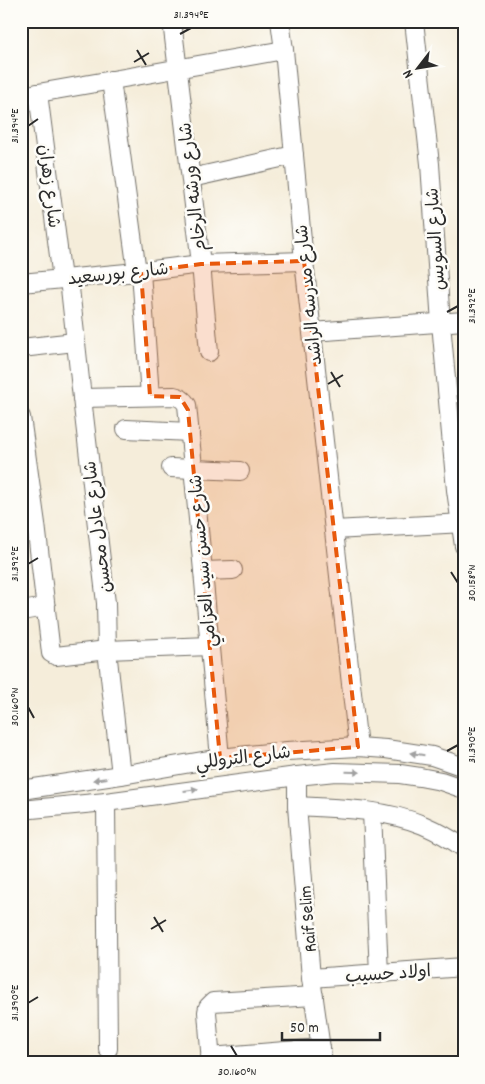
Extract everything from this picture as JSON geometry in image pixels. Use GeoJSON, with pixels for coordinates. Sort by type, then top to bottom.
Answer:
{"type":"FeatureCollection","features":[{"type":"Feature","properties":{"kind":"street","name":"شارع ورشه الرخام"},"geometry":{"type":"LineString","coordinates":[[172,21],[201,264],[209,352]]}},
{"type":"Feature","properties":{"kind":"street","name":"شارع السويس"},"geometry":{"type":"LineString","coordinates":[[414,21],[430,164],[441,323],[456,490],[464,546]]}},
{"type":"Feature","properties":{"kind":"street","name":"شارع مدرسه الراشد"},"geometry":{"type":"LineString","coordinates":[[283,22],[304,261],[358,747]]}},
{"type":"Feature","properties":{"kind":"street"},"geometry":{"type":"LineString","coordinates":[[30,95],[284,50]]}},
{"type":"Feature","properties":{"kind":"street"},"geometry":{"type":"LineString","coordinates":[[82,398],[150,396],[139,272],[111,80]]}},
{"type":"Feature","properties":{"kind":"street","name":"شارع زهران"},"geometry":{"type":"LineString","coordinates":[[30,95],[66,279]]}},
{"type":"Feature","properties":{"kind":"street"},"geometry":{"type":"LineString","coordinates":[[191,178],[294,155]]}},
{"type":"Feature","properties":{"kind":"street","name":"شارع بورسعيد"},"geometry":{"type":"LineString","coordinates":[[21,283],[201,264],[304,261]]}},
{"type":"Feature","properties":{"kind":"street","name":"شارع عادل محسن"},"geometry":{"type":"LineString","coordinates":[[66,279],[106,602],[107,650],[121,775]]}},
{"type":"Feature","properties":{"kind":"street"},"geometry":{"type":"LineString","coordinates":[[312,332],[464,321]]}},
{"type":"Feature","properties":{"kind":"street"},"geometry":{"type":"LineString","coordinates":[[21,348],[75,342]]}},
{"type":"Feature","properties":{"kind":"street","name":"شارع حسن سيد العزامي"},"geometry":{"type":"LineString","coordinates":[[150,396],[180,397],[187,404],[220,758]]}},
{"type":"Feature","properties":{"kind":"street"},"geometry":{"type":"LineString","coordinates":[[21,417],[29,525],[46,607],[50,650],[53,655],[107,650],[210,646]]}},
{"type":"Feature","properties":{"kind":"street"},"geometry":{"type":"LineString","coordinates":[[126,429],[190,432]]}},
{"type":"Feature","properties":{"kind":"street"},"geometry":{"type":"LineString","coordinates":[[171,468],[240,471]]}},
{"type":"Feature","properties":{"kind":"street"},"geometry":{"type":"LineString","coordinates":[[334,530],[462,523]]}},
{"type":"Feature","properties":{"kind":"street"},"geometry":{"type":"LineString","coordinates":[[203,571],[233,570]]}},
{"type":"Feature","properties":{"kind":"street"},"geometry":{"type":"LineString","coordinates":[[21,611],[46,607]]}},
{"type":"Feature","properties":{"kind":"street","name":"شارع التروللي"},"geometry":{"type":"LineString","coordinates":[[21,790],[220,758],[287,751],[358,747],[432,756],[464,767]]}},
{"type":"Feature","properties":{"kind":"street"},"geometry":{"type":"LineString","coordinates":[[167,767],[168,794]]}},
{"type":"Feature","properties":{"kind":"street","name":"شارع التروللي"},"geometry":{"type":"LineString","coordinates":[[21,810],[106,802],[335,772],[400,774],[441,781],[464,789]]}},
{"type":"Feature","properties":{"kind":"street","name":"Raif Selim"},"geometry":{"type":"LineString","coordinates":[[297,776],[297,806],[312,978],[322,1055]]}},
{"type":"Feature","properties":{"kind":"street"},"geometry":{"type":"LineString","coordinates":[[106,802],[108,1048]]}},
{"type":"Feature","properties":{"kind":"street"},"geometry":{"type":"LineString","coordinates":[[297,806],[372,812],[397,817],[422,825],[464,848]]}},
{"type":"Feature","properties":{"kind":"street"},"geometry":{"type":"LineString","coordinates":[[372,812],[379,974]]}},
{"type":"Feature","properties":{"kind":"street","name":"اولاد حسيب"},"geometry":{"type":"LineString","coordinates":[[312,978],[464,967]]}},
{"type":"Feature","properties":{"kind":"street"},"geometry":{"type":"LineString","coordinates":[[314,996],[213,1002],[208,1007],[207,1012],[211,1060],[322,1055]]}},
{"type":"Feature","properties":{"kind":"highlighted area"},"geometry":{"type":"Polygon","coordinates":[[[304,261],[358,747],[220,758],[188,410],[180,397],[150,396],[141,272],[201,264],[304,261]]]}}]}
